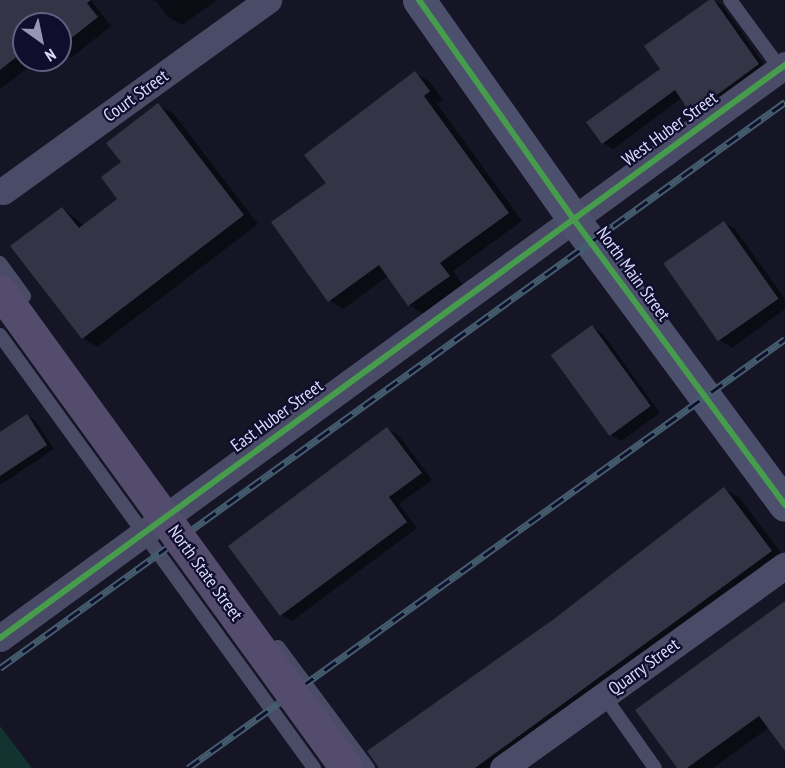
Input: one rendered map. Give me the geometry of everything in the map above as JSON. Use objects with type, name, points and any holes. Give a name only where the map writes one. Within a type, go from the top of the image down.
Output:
[{"type":"main road","name":"North State Street","points":[[0,291],[346,768]]},
{"type":"street","name":"Court Street","points":[[3,192],[268,0]]},
{"type":"street","name":"North Main Street","points":[[419,0],[572,218],[785,505]]},
{"type":"street","name":"West Huber Street","points":[[572,218],[783,66]]},
{"type":"street","name":"East Huber Street","points":[[0,638],[572,218]]},
{"type":"street","name":"Quarry Street","points":[[503,768],[785,565]]},
{"type":"lane","points":[[730,0],[783,66]]},
{"type":"lane","points":[[0,263],[30,305]]},
{"type":"lane","points":[[0,335],[314,768]]},
{"type":"lane","points":[[78,373],[175,509],[368,768]]},
{"type":"lane","points":[[604,696],[655,768]]},
{"type":"green space","points":[[0,726],[32,768],[0,768]]},
{"type":"building","points":[[0,0],[91,0],[87,3],[98,17],[72,38],[72,12],[12,12],[12,60],[0,70]]},
{"type":"building","points":[[709,0],[714,0],[759,64],[691,114],[675,90],[602,144],[586,122],[660,69],[644,46]]},
{"type":"building","points":[[415,71],[430,91],[424,96],[509,213],[440,263],[450,276],[408,306],[379,265],[328,302],[271,222],[326,183],[304,155]]},
{"type":"building","points":[[158,103],[244,215],[82,339],[10,246],[62,207],[79,228],[117,199],[101,177],[121,162],[106,143]]},
{"type":"building","points":[[724,221],[778,299],[718,341],[663,263]]},
{"type":"building","points":[[592,325],[651,406],[610,436],[551,355]]},
{"type":"building","points":[[27,414],[47,445],[0,476],[0,432]]},
{"type":"building","points":[[387,427],[422,473],[389,497],[407,522],[280,616],[228,546]]},
{"type":"building","points":[[724,487],[772,551],[475,768],[379,768],[367,751],[554,619]]},
{"type":"building","points":[[785,601],[785,751],[759,716],[687,768],[677,768],[635,710]]},
{"type":"railway","points":[[0,668],[785,102]]},
{"type":"railway","points":[[188,768],[785,339]]},
{"type":"cycle path","points":[[419,0],[572,217],[785,505]]},
{"type":"cycle path","points":[[0,638],[785,65]]}]
